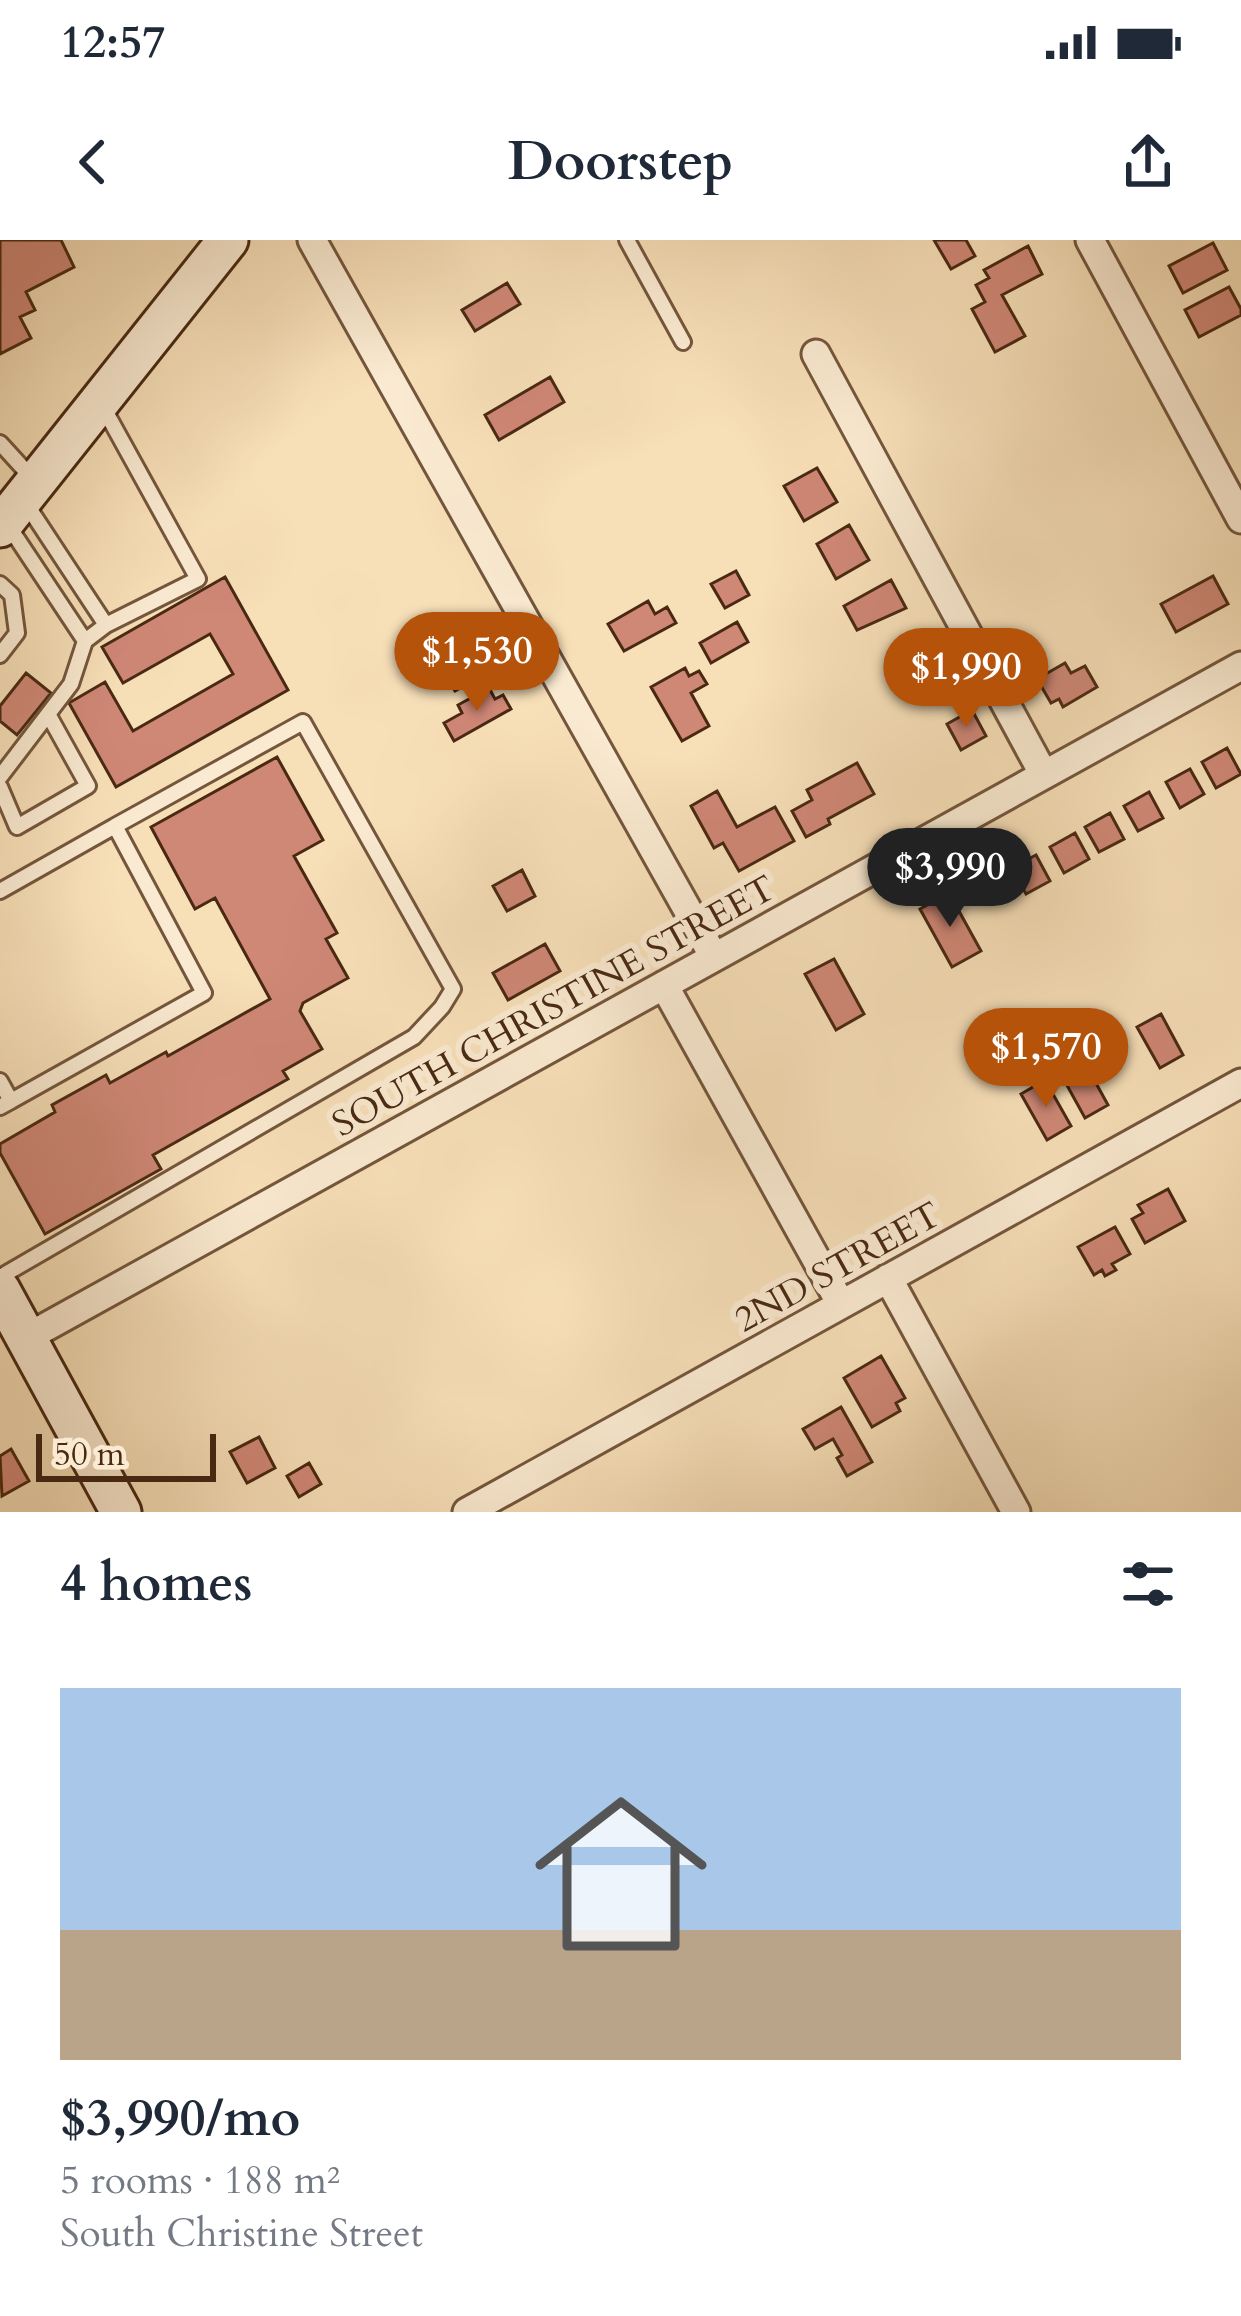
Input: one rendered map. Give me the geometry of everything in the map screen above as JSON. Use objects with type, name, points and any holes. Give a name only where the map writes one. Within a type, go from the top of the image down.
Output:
[{"type":"main road","points":[[16,507],[228,240]]},
{"type":"main road","points":[[0,1290],[121,1512]]},
{"type":"street","points":[[312,240],[715,957]]},
{"type":"street","points":[[1090,240],[1231,476],[1241,519]]},
{"type":"street","points":[[816,354],[1044,775]]},
{"type":"street","name":"SOUTH CHRISTINE STREET","points":[[26,1338],[1241,666]]},
{"type":"street","points":[[664,985],[841,1304]]},
{"type":"street","name":"2ND STREET","points":[[467,1512],[1241,1083]]},
{"type":"street","points":[[888,1278],[1016,1512]]},
{"type":"lane","points":[[627,240],[683,342]]},
{"type":"lane","points":[[0,777],[70,685],[85,641],[106,625],[199,579],[99,401]]},
{"type":"lane","points":[[0,443],[16,507],[85,641]]},
{"type":"lane","points":[[16,507],[106,625]]},
{"type":"lane","points":[[0,584],[11,595],[17,633],[0,655]]},
{"type":"lane","points":[[0,787],[17,826],[88,785],[48,714]]},
{"type":"lane","points":[[0,891],[303,722],[453,989],[414,1037],[0,1277]]},
{"type":"lane","points":[[0,1081],[5,1104],[204,993],[115,826]]},
{"type":"building","points":[[0,240],[61,240],[74,267],[26,292],[35,310],[20,317],[31,338],[0,354]]},
{"type":"building","points":[[934,240],[966,240],[975,256],[951,269]]},
{"type":"building","points":[[1213,243],[1227,270],[1183,293],[1169,266]]},
{"type":"building","points":[[1028,246],[1042,274],[1002,295],[1025,336],[995,352],[972,309],[985,302],[976,285],[989,278],[984,270]]},
{"type":"building","points":[[507,283],[520,304],[475,331],[462,310]]},
{"type":"building","points":[[1229,287],[1241,315],[1199,337],[1185,310]]},
{"type":"building","points":[[550,377],[564,402],[499,440],[485,415]]},
{"type":"building","points":[[817,468],[837,502],[804,521],[784,486]]},
{"type":"building","points":[[849,525],[869,560],[836,579],[817,544]]},
{"type":"building","points":[[736,571],[749,595],[725,608],[711,584]]},
{"type":"building","points":[[1213,576],[1228,604],[1176,632],[1161,604]]},
{"type":"building","points":[[225,577],[288,690],[116,787],[69,703],[105,682],[133,731],[233,674],[210,634],[123,683],[102,647]]},
{"type":"building","points":[[891,580],[906,608],[857,630],[844,606]]},
{"type":"building","points":[[648,601],[655,614],[667,607],[676,623],[624,651],[608,624]]},
{"type":"building","points":[[737,622],[748,642],[711,663],[700,643]]},
{"type":"building","points":[[464,644],[482,676],[455,691],[437,659]]},
{"type":"building","points":[[1065,663],[1071,673],[1085,666],[1097,687],[1063,707],[1059,699],[1051,703],[1037,679]]},
{"type":"building","points":[[685,668],[689,676],[699,671],[707,684],[691,693],[709,726],[682,741],[651,687]]},
{"type":"building","points":[[26,673],[51,693],[17,735],[0,721],[0,706]]},
{"type":"building","points":[[489,688],[495,699],[503,695],[511,709],[454,741],[444,723],[462,713],[458,705]]},
{"type":"building","points":[[972,710],[986,736],[961,750],[947,724]]},
{"type":"building","points":[[1227,748],[1241,774],[1216,788],[1202,762]]},
{"type":"building","points":[[277,757],[323,840],[294,856],[337,933],[326,939],[348,978],[303,1003],[300,1011],[322,1049],[283,1071],[288,1079],[153,1155],[161,1169],[45,1234],[0,1153],[0,1144],[55,1112],[52,1105],[106,1075],[110,1083],[270,999],[215,898],[195,909],[151,827]]},
{"type":"building","points":[[857,763],[874,794],[806,837],[792,811],[812,800],[807,790]]},
{"type":"building","points":[[1190,769],[1204,794],[1180,808],[1166,782]]},
{"type":"building","points":[[717,791],[737,827],[775,807],[794,841],[739,871],[723,843],[714,848],[691,806]]},
{"type":"building","points":[[1149,792],[1163,818],[1138,831],[1124,806]]},
{"type":"building","points":[[1110,813],[1124,839],[1099,852],[1085,827]]},
{"type":"building","points":[[1075,833],[1089,859],[1064,873],[1050,847]]},
{"type":"building","points":[[1036,855],[1050,881],[1026,894],[1012,868]]},
{"type":"building","points":[[522,870],[535,896],[507,911],[493,886]]},
{"type":"building","points":[[949,893],[981,951],[952,967],[920,909]]},
{"type":"building","points":[[545,944],[560,971],[508,1000],[493,973]]},
{"type":"building","points":[[834,959],[864,1014],[836,1030],[805,974]]},
{"type":"building","points":[[1161,1014],[1183,1055],[1160,1068],[1137,1027]]},
{"type":"building","points":[[1081,1056],[1108,1105],[1085,1118],[1058,1069]]},
{"type":"building","points":[[1045,1080],[1071,1126],[1047,1140],[1021,1094]]},
{"type":"building","points":[[1168,1189],[1185,1221],[1145,1243],[1132,1219],[1143,1213],[1138,1205]]},
{"type":"building","points":[[1115,1227],[1130,1254],[1112,1264],[1116,1270],[1094,1275],[1078,1247]]},
{"type":"building","points":[[881,1356],[905,1398],[896,1403],[900,1411],[872,1427],[844,1378]]},
{"type":"building","points":[[841,1407],[872,1462],[847,1476],[833,1439],[815,1449],[803,1429]]},
{"type":"building","points":[[259,1437],[275,1468],[247,1483],[230,1452]]},
{"type":"building","points":[[11,1449],[29,1481],[2,1496],[0,1456]]},
{"type":"building","points":[[309,1463],[321,1484],[299,1497],[287,1476]]}]
